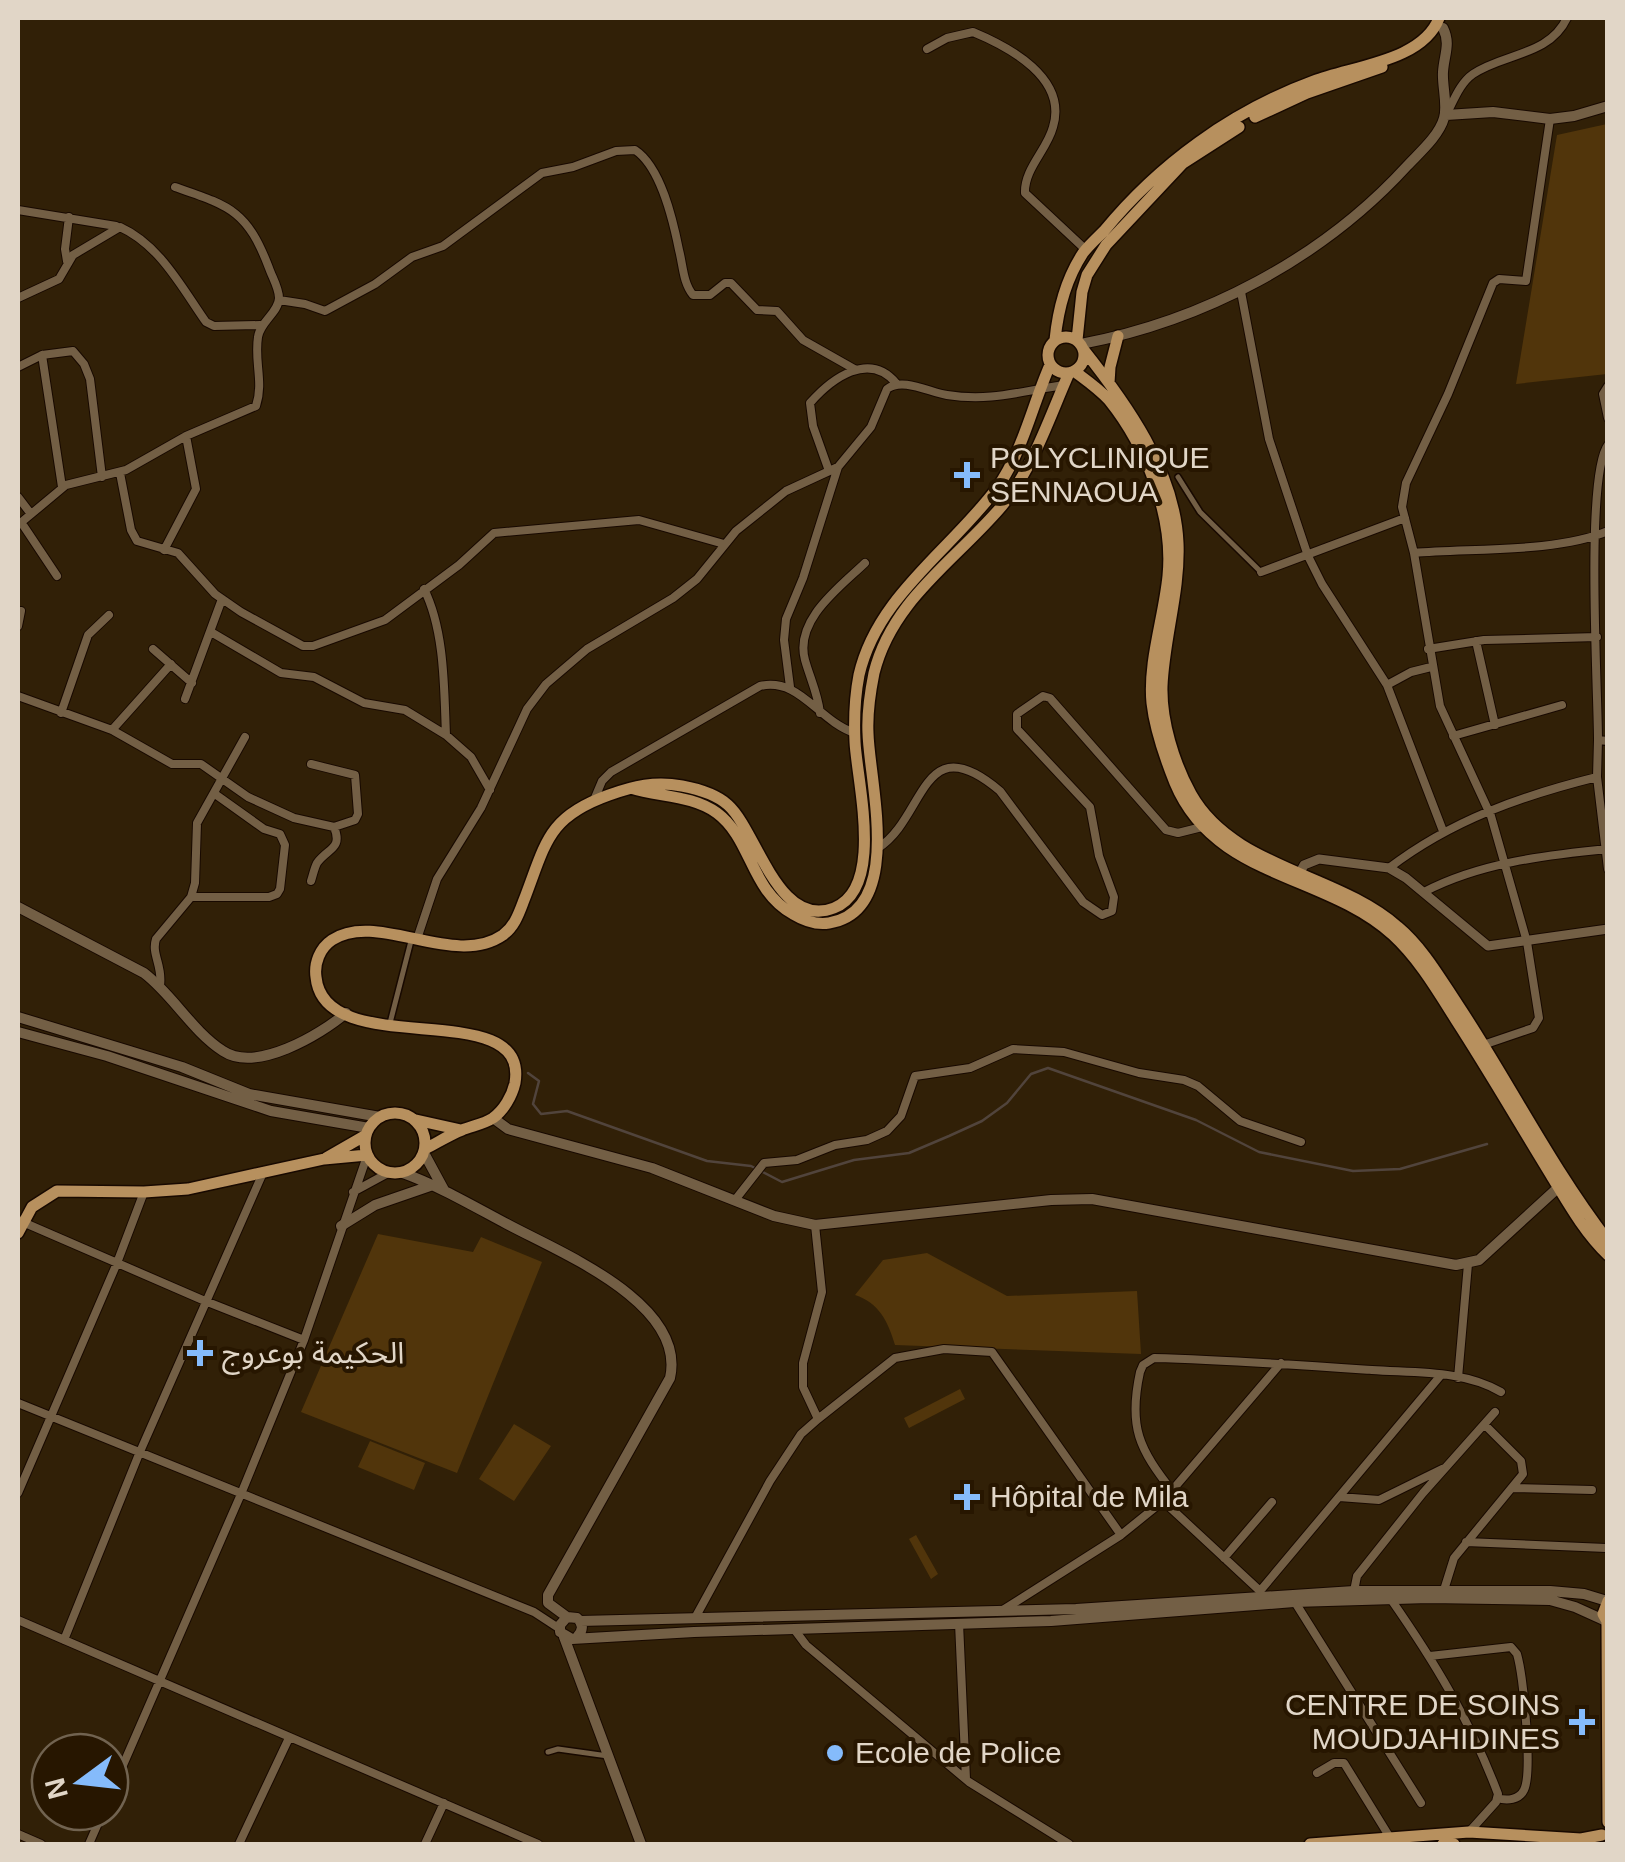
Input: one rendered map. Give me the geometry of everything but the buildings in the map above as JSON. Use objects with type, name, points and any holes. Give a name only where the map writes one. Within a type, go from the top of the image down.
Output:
[{"type":"main road","points":[[1080,344],[1118,336],[1241,292],[1320,240],[1388,187],[1446,116],[1443,69],[1449,44],[1443,21]]},
{"type":"main road","points":[[367,1131],[367,1156],[376,1167],[388,1173],[403,1172],[416,1165],[424,1151],[493,1118],[508,1102],[516,1074],[503,1046],[479,1035],[389,1026],[346,1013],[323,998],[316,980],[320,952],[329,942],[356,932],[468,947],[500,938],[512,928],[519,914],[552,832],[566,815],[594,800],[647,782],[717,796],[737,816],[767,871],[784,892],[806,907],[820,910],[835,908],[847,899],[856,886],[865,842],[855,733],[859,677],[867,650],[879,626],[917,575],[999,484],[1014,461],[1050,365],[1048,349],[1055,340],[1068,282],[1086,249],[1147,182],[1176,158],[1286,93],[1418,44],[1443,21]]},
{"type":"main road","points":[[631,788],[676,797],[716,812],[734,833],[770,897],[797,917],[816,923],[842,919],[855,910],[864,898],[878,848],[868,733],[874,672],[884,643],[920,588],[1001,507],[1023,475],[1069,376],[1082,364],[1082,292],[1087,274],[1134,212],[1183,163],[1254,118],[1307,93],[1419,51],[1432,42],[1443,21]]},
{"type":"main road","points":[[1446,116],[1493,112],[1550,118],[1608,106]]},
{"type":"main road","points":[[1055,340],[1066,336],[1080,344],[1110,383],[1162,473],[1172,504],[1179,569],[1162,704],[1181,771],[1203,813],[1220,829],[1368,918],[1409,951],[1550,1164]]},
{"type":"main road","points":[[1110,383],[1118,336]]},
{"type":"main road","points":[[1050,365],[1103,394],[1150,472],[1162,509],[1169,544],[1168,574],[1152,700],[1158,734],[1185,804],[1218,841],[1256,864],[1370,906],[1399,927],[1422,952],[1483,1044],[1581,1223],[1608,1255]]},
{"type":"main road","points":[[18,907],[112,955],[160,986],[213,1043],[236,1057],[266,1056],[293,1046],[346,1013]]},
{"type":"main road","points":[[18,1017],[74,1032],[110,1050],[271,1111],[367,1131]]},
{"type":"main road","points":[[18,1032],[182,1067],[248,1094],[380,1117],[398,1113],[461,1130]]},
{"type":"main road","points":[[70,1045],[74,1032]]},
{"type":"main road","points":[[324,1160],[367,1131],[380,1117]]},
{"type":"main road","points":[[493,1118],[508,1128],[652,1168],[774,1216],[816,1225],[1092,1199],[1438,1263],[1468,1264],[1479,1260],[1562,1184]]},
{"type":"main road","points":[[414,1120],[421,1128],[424,1151],[444,1191]]},
{"type":"main road","points":[[19,1225],[32,1207],[57,1191],[188,1189],[324,1160],[367,1156]]},
{"type":"main road","points":[[403,1172],[610,1280],[649,1314],[671,1347],[670,1378],[548,1595],[548,1603],[566,1617],[580,1621],[1000,1612],[1261,1593],[1293,1597],[1550,1600],[1607,1622]]},
{"type":"main road","points":[[1562,1184],[1608,1241]]},
{"type":"main road","points":[[342,1226],[375,1205],[431,1186]]},
{"type":"main road","points":[[569,1635],[1051,1621],[1354,1590],[1573,1593],[1607,1601],[1604,1607],[1608,1822]]},
{"type":"main road","points":[[566,1617],[581,1684],[641,1844]]},
{"type":"main road","points":[[569,1635],[582,1628],[580,1621]]},
{"type":"main road","points":[[1310,1844],[1469,1832],[1603,1837]]},
{"type":"main road","points":[[1443,1844],[1454,1844]]},
{"type":"street","points":[[1446,116],[1458,91],[1473,74],[1534,50],[1562,27],[1566,18]]},
{"type":"street","points":[[927,49],[947,38],[973,32],[1028,63],[1046,80],[1053,98],[1053,128],[1026,181],[1025,193],[1086,249],[1100,256]]},
{"type":"street","points":[[1483,1044],[1537,1025],[1540,1018],[1506,864],[1488,810],[1440,706],[1414,552],[1402,506],[1406,483],[1448,394],[1493,283],[1499,279],[1526,281],[1550,118]]},
{"type":"street","points":[[279,300],[325,312],[375,284],[412,257],[442,246],[542,173],[574,167],[616,151],[635,150],[643,156],[665,196],[688,291],[710,296],[725,283],[732,283],[757,310],[778,311],[804,340],[856,370]]},
{"type":"street","points":[[175,187],[212,199],[239,214],[261,248],[279,300]]},
{"type":"street","points":[[18,210],[120,227],[169,268],[206,322],[214,326],[260,325]]},
{"type":"street","points":[[68,261],[65,249],[69,217]]},
{"type":"street","points":[[18,298],[59,279],[68,261],[120,227]]},
{"type":"street","points":[[1241,292],[1269,439],[1308,556],[1388,684],[1443,830]]},
{"type":"street","points":[[56,576],[20,524],[62,487],[120,472],[186,436],[256,406],[261,384],[256,353],[260,325],[279,300]]},
{"type":"street","points":[[18,366],[42,356],[72,351],[84,364],[90,379],[102,477]]},
{"type":"street","points":[[42,356],[62,487]]},
{"type":"street","points":[[834,469],[812,426],[810,403],[856,370],[874,366],[896,383],[976,400],[1040,388],[1069,376]]},
{"type":"street","points":[[790,687],[784,640],[786,619],[803,578],[834,469],[870,427],[887,389],[896,383]]},
{"type":"street","points":[[1608,386],[1603,394],[1608,418]]},
{"type":"street","points":[[164,550],[196,489],[186,436]]},
{"type":"street","points":[[1606,449],[1596,482],[1603,741],[1597,777],[1608,869]]},
{"type":"street","points":[[389,1026],[436,879],[490,790],[526,708],[564,665],[697,579],[751,517],[786,491],[834,469]]},
{"type":"street","points":[[120,472],[133,535],[140,544],[178,553],[222,599],[297,644],[313,646],[385,620],[458,565],[485,539],[500,532],[639,520],[724,544]]},
{"type":"street","points":[[1178,477],[1200,512],[1261,572],[1405,518]]},
{"type":"street","points":[[18,496],[31,514]]},
{"type":"street","points":[[1414,552],[1553,544],[1608,531]]},
{"type":"street","points":[[820,713],[804,657],[805,634],[827,600],[865,563]]},
{"type":"street","points":[[424,589],[435,621],[446,734]]},
{"type":"street","points":[[185,698],[222,599]]},
{"type":"street","points":[[18,626],[21,611]]},
{"type":"street","points":[[61,713],[88,635],[108,614]]},
{"type":"street","points":[[211,632],[280,673],[314,677],[364,703],[405,710],[446,734],[471,757],[490,790]]},
{"type":"street","points":[[1428,650],[1476,641],[1598,637]]},
{"type":"street","points":[[1476,641],[1496,725]]},
{"type":"street","points":[[154,649],[192,683]]},
{"type":"street","points":[[112,730],[170,664]]},
{"type":"street","points":[[1388,684],[1431,666]]},
{"type":"street","points":[[594,800],[602,781],[612,772],[744,693],[770,684],[790,687],[836,726],[855,733]]},
{"type":"street","points":[[18,696],[112,730],[172,764],[201,764],[274,811],[334,827],[355,820],[357,781],[351,773],[311,764]]},
{"type":"street","points":[[878,848],[894,837],[921,787],[932,776],[944,769],[959,768],[984,778],[1000,791],[1083,902],[1102,915],[1112,912],[1114,897],[1099,856],[1090,807],[1017,728],[1017,714],[1044,696],[1050,698],[1166,830],[1178,833],[1202,827]]},
{"type":"street","points":[[1453,736],[1562,705]]},
{"type":"street","points":[[160,986],[162,971],[153,946],[192,897],[197,823],[245,737]]},
{"type":"street","points":[[1389,868],[1443,830],[1488,810],[1597,777]]},
{"type":"street","points":[[192,897],[268,897],[280,889],[285,845],[280,834],[264,829],[215,794]]},
{"type":"street","points":[[311,881],[317,863],[336,846],[334,827]]},
{"type":"street","points":[[1424,892],[1454,878],[1506,864],[1606,848]]},
{"type":"street","points":[[1298,877],[1310,860],[1319,859],[1389,868],[1424,892],[1482,943],[1498,947],[1608,930]]},
{"type":"street","points":[[734,1200],[764,1163],[797,1160],[835,1145],[867,1140],[887,1130],[901,1116],[915,1076],[970,1068],[1002,1052],[1024,1047],[1064,1052],[1139,1074],[1184,1080],[1198,1086],[1240,1121],[1301,1142]]},
{"type":"street","points":[[130,1748],[304,1340],[367,1156]]},
{"type":"street","points":[[353,1192],[388,1173]]},
{"type":"street","points":[[64,1640],[139,1454],[262,1175]]},
{"type":"street","points":[[18,1493],[144,1192]]},
{"type":"street","points":[[19,1225],[304,1340]]},
{"type":"street","points":[[816,1225],[822,1292],[809,1333],[803,1375],[809,1404],[818,1419]]},
{"type":"street","points":[[1458,1378],[1468,1264]]},
{"type":"street","points":[[695,1618],[770,1481],[801,1434],[895,1358],[911,1352],[992,1352],[1121,1535]]},
{"type":"street","points":[[1172,1492],[1138,1440],[1134,1410],[1143,1365],[1154,1358],[1442,1375],[1485,1382],[1502,1392]]},
{"type":"street","points":[[1000,1612],[1121,1535],[1163,1501],[1282,1363]]},
{"type":"street","points":[[1163,1501],[1261,1593],[1442,1375]]},
{"type":"street","points":[[18,1403],[534,1612],[569,1635]]},
{"type":"street","points":[[1354,1590],[1357,1576],[1494,1412]]},
{"type":"street","points":[[1444,1590],[1454,1558],[1513,1488],[1524,1467],[1485,1425]]},
{"type":"street","points":[[1340,1497],[1379,1500],[1449,1466]]},
{"type":"street","points":[[1513,1488],[1592,1490]]},
{"type":"street","points":[[1224,1558],[1272,1502]]},
{"type":"street","points":[[1466,1542],[1606,1548]]},
{"type":"street","points":[[1293,1597],[1421,1802]]},
{"type":"street","points":[[1390,1598],[1465,1714],[1485,1758],[1497,1798]]},
{"type":"street","points":[[534,1612],[548,1603]]},
{"type":"street","points":[[18,1620],[538,1844]]},
{"type":"street","points":[[959,1623],[966,1780]]},
{"type":"street","points":[[794,1629],[806,1645],[966,1780],[1066,1844]]},
{"type":"street","points":[[1430,1656],[1492,1646],[1511,1647],[1516,1654],[1527,1756],[1526,1786],[1514,1799],[1497,1798]]},
{"type":"street","points":[[238,1844],[290,1738]]},
{"type":"street","points":[[548,1752],[558,1749],[608,1756]]},
{"type":"street","points":[[1318,1773],[1334,1763],[1344,1763],[1389,1836]]},
{"type":"street","points":[[1469,1832],[1497,1798]]},
{"type":"street","points":[[425,1844],[444,1802]]},
{"type":"street","points":[[18,1834],[41,1844]]},
{"type":"shaded area","points":[[1607,124],[1607,374],[1516,384],[1557,135]]},
{"type":"shaded area","points":[[378,1234],[473,1252],[481,1237],[542,1262],[457,1473],[301,1412]]},
{"type":"shaded area","points":[[927,1253],[1007,1296],[1137,1291],[1141,1354],[895,1345],[881,1314],[855,1295],[883,1260]]},
{"type":"shaded area","points":[[960,1389],[965,1399],[909,1428],[904,1418]]},
{"type":"shaded area","points":[[514,1424],[551,1446],[514,1501],[479,1479]]},
{"type":"shaded area","points":[[370,1441],[425,1463],[414,1490],[358,1467]]},
{"type":"shaded area","points":[[916,1535],[938,1574],[931,1579],[909,1539]]},
{"type":"waterway","points":[[528,1073],[539,1081],[533,1104],[541,1114],[567,1111],[707,1161],[751,1166],[782,1182],[854,1160],[909,1153],[949,1136],[982,1121],[1007,1103],[1031,1074],[1048,1068],[1196,1120],[1259,1152],[1353,1171],[1400,1169],[1487,1144]]},
{"type":"place","name":"POLYCLINIQUE SENNAOUA","points":[[967,475]]},
{"type":"place","name":"الحكيمة بوعروج","points":[[200,1353]]},
{"type":"place","name":"Hôpital de Mila","points":[[967,1497]]},
{"type":"place","name":"CENTRE DE SOINS MOUDJAHIDINES","points":[[1582,1722]]},
{"type":"place","name":"Ecole de Police","points":[[835,1753]]}]
